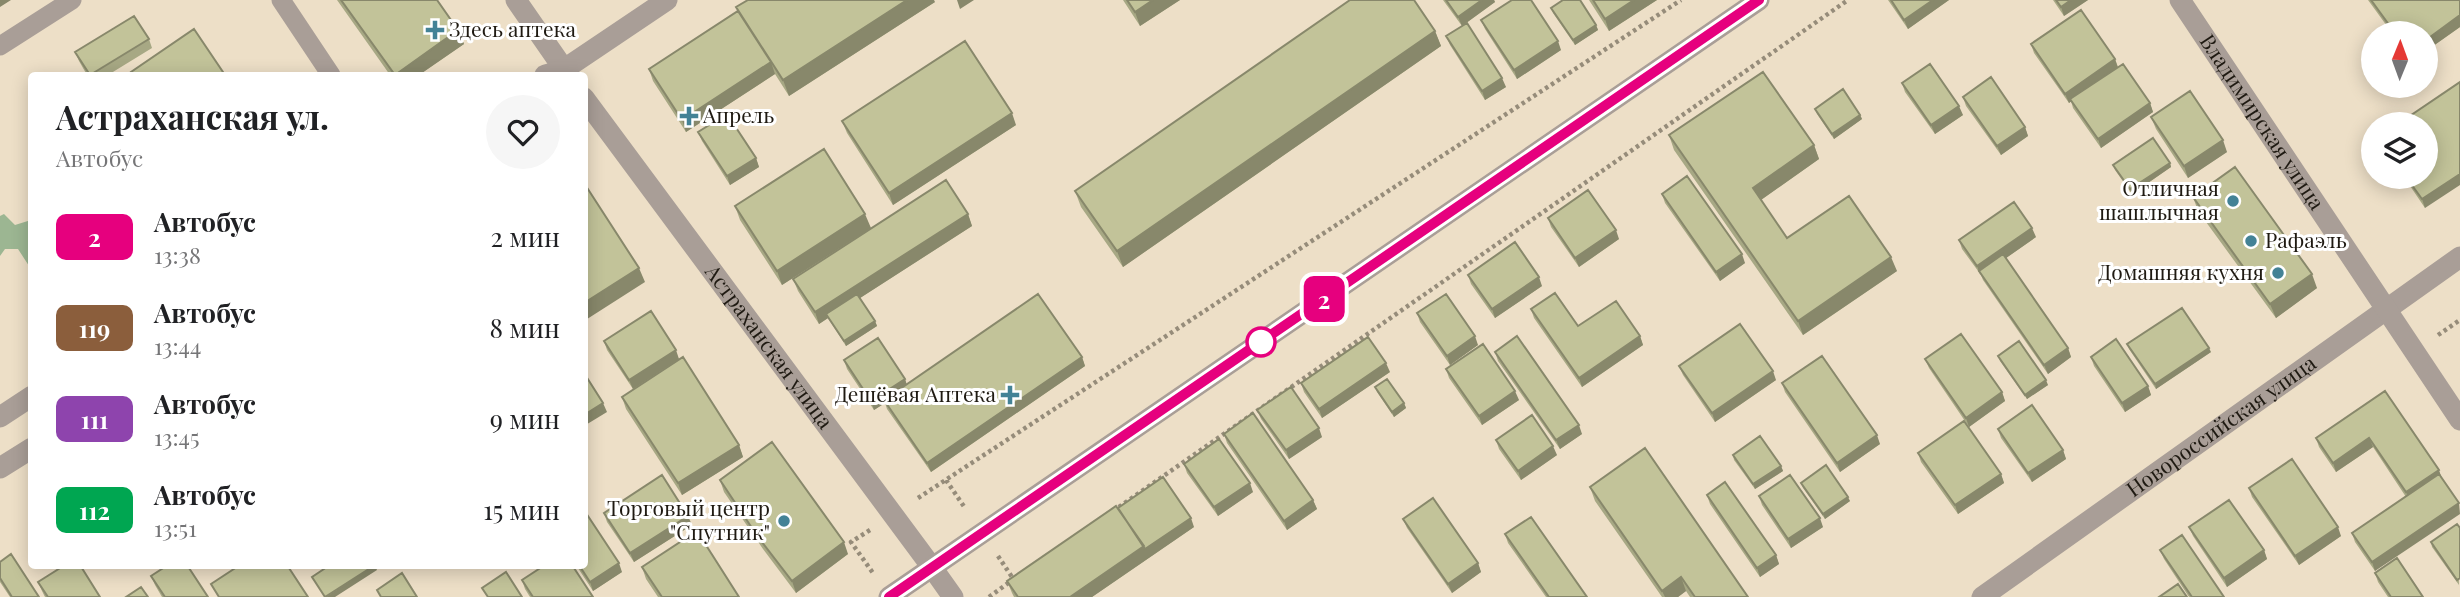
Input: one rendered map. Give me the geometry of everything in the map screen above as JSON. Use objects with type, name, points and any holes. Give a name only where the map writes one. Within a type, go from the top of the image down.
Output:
[{"type":"street","points":[[516,0],[558,72]]},
{"type":"street","points":[[562,72],[667,0]]},
{"type":"street","points":[[889,597],[1759,0]]},
{"type":"street","name":"Владимирская улица","points":[[2180,0],[2460,420]]},
{"type":"street","name":"Астраханская улица","points":[[588,103],[953,597]]},
{"type":"street","name":"Новороссийская улица","points":[[1982,597],[2460,257]]},
{"type":"street","points":[[0,417],[28,399]]},
{"type":"street","points":[[0,468],[28,450]]},
{"type":"lane","points":[[0,46],[72,0]]},
{"type":"lane","points":[[281,0],[329,72]]},
{"type":"path","points":[[889,597],[851,542],[1681,0]]},
{"type":"path","points":[[1105,516],[1848,0]]},
{"type":"path","points":[[989,597],[1025,572]]},
{"type":"shaded area","points":[[4,214],[15,225],[28,221],[28,264],[18,249],[5,249],[0,256],[0,216]]},
{"type":"building","points":[[341,0],[437,0],[458,30],[399,72],[393,72]]},
{"type":"building","points":[[748,0],[907,0],[783,80],[736,7]]},
{"type":"building","points":[[1127,0],[1153,0],[1135,12]]},
{"type":"building","points":[[1350,0],[1414,0],[1435,31],[1117,251],[1075,191]]},
{"type":"building","points":[[1446,0],[1482,0],[1458,17]]},
{"type":"building","points":[[1512,0],[1531,0],[1558,41],[1514,70],[1481,20]]},
{"type":"building","points":[[1563,0],[1580,0],[1596,25],[1573,40],[1551,8]]},
{"type":"building","points":[[1593,0],[1634,0],[1605,19]]},
{"type":"building","points":[[1891,0],[1933,0],[1904,20]]},
{"type":"building","points":[[2056,0],[2071,0],[2061,7]]},
{"type":"building","points":[[2371,0],[2460,0],[2460,15],[2438,31],[2438,21],[2386,21]]},
{"type":"building","points":[[2081,10],[2115,59],[2065,94],[2031,44]]},
{"type":"building","points":[[738,11],[771,62],[682,120],[649,69]]},
{"type":"building","points":[[134,16],[149,39],[95,72],[88,72],[75,52]]},
{"type":"building","points":[[1467,23],[1502,78],[1482,91],[1446,36]]},
{"type":"building","points":[[194,29],[223,72],[131,72]]},
{"type":"building","points":[[965,41],[1012,113],[889,193],[842,121]]},
{"type":"building","points":[[1930,64],[1959,106],[1931,125],[1902,83]]},
{"type":"building","points":[[2123,64],[2150,103],[2098,139],[2070,99]]},
{"type":"building","points":[[1763,72],[1814,145],[1753,188],[1787,238],[1849,196],[1891,257],[1798,321],[1669,135]]},
{"type":"building","points":[[1991,77],[2025,127],[1997,146],[1963,97]]},
{"type":"building","points":[[2460,82],[2460,174],[2438,188],[2438,112],[2416,112]]},
{"type":"building","points":[[1843,89],[1860,115],[1832,134],[1815,109]]},
{"type":"building","points":[[2190,91],[2223,140],[2184,166],[2151,117]]},
{"type":"building","points":[[727,114],[756,158],[727,176],[698,132]]},
{"type":"building","points":[[2153,138],[2170,163],[2130,189],[2113,165]]},
{"type":"building","points":[[824,149],[865,214],[777,271],[735,206]]},
{"type":"building","points":[[2235,167],[2312,274],[2270,304],[2193,197]]},
{"type":"building","points":[[1687,176],[1742,254],[1716,272],[1662,194]]},
{"type":"building","points":[[946,180],[968,214],[815,312],[793,279]]},
{"type":"building","points":[[588,189],[639,268],[588,300]]},
{"type":"building","points":[[2415,189],[2437,189],[2422,199]]},
{"type":"building","points":[[1588,190],[1616,230],[1575,258],[1548,218]]},
{"type":"building","points":[[2014,202],[2032,228],[1977,266],[1959,240]]},
{"type":"building","points":[[1515,242],[1539,277],[1492,309],[1468,275]]},
{"type":"building","points":[[2003,254],[2068,348],[2044,365],[1979,271]]},
{"type":"building","points":[[1555,293],[1578,326],[1616,301],[1640,336],[1579,378],[1531,309]]},
{"type":"building","points":[[857,294],[875,321],[844,341],[826,314]]},
{"type":"building","points":[[1038,294],[1082,357],[927,463],[884,400]]},
{"type":"building","points":[[1446,294],[1475,336],[1447,356],[1417,313]]},
{"type":"building","points":[[2182,308],[2209,348],[2155,384],[2127,344]]},
{"type":"building","points":[[651,311],[676,350],[629,380],[604,341]]},
{"type":"building","points":[[1740,324],[1773,371],[1712,413],[1679,366]]},
{"type":"building","points":[[1961,334],[2002,392],[1966,418],[1925,359]]},
{"type":"building","points":[[1517,336],[1579,425],[1556,440],[1495,352]]},
{"type":"building","points":[[1368,337],[1386,363],[1319,409],[1301,383]]},
{"type":"building","points":[[878,338],[905,379],[871,401],[844,360]]},
{"type":"building","points":[[2116,339],[2148,386],[2122,403],[2091,357]]},
{"type":"building","points":[[2019,341],[2046,380],[2025,395],[1998,356]]},
{"type":"building","points":[[1483,344],[1515,391],[1479,416],[1446,369]]},
{"type":"building","points":[[1822,356],[1877,435],[1837,463],[1782,383]]},
{"type":"building","points":[[683,357],[739,445],[678,483],[622,397]]},
{"type":"building","points":[[588,379],[603,403],[588,412]]},
{"type":"building","points":[[1387,379],[1404,403],[1392,412],[1375,387]]},
{"type":"building","points":[[1291,387],[1319,428],[1286,450],[1257,410]]},
{"type":"building","points":[[2385,391],[2439,470],[2406,492],[2369,438],[2333,463],[2316,438]]},
{"type":"building","points":[[2032,405],[2063,450],[2028,473],[1998,429]]},
{"type":"building","points":[[1253,413],[1313,500],[1284,521],[1224,434]]},
{"type":"building","points":[[1532,415],[1553,446],[1518,471],[1496,440]]},
{"type":"building","points":[[1964,421],[2001,474],[1955,505],[1918,453]]},
{"type":"building","points":[[1760,436],[1781,466],[1753,484],[1733,455]]},
{"type":"building","points":[[1219,439],[1250,483],[1214,507],[1184,464]]},
{"type":"building","name":"Торговый центр \"Спутник\"","points":[[772,442],[844,542],[792,581],[758,537],[720,480]]},
{"type":"building","points":[[1645,448],[1748,597],[1695,597],[1681,577],[1662,591],[1590,487]]},
{"type":"building","points":[[2292,459],[2338,527],[2295,556],[2249,488]]},
{"type":"building","points":[[1826,465],[1848,497],[1823,514],[1801,483]]},
{"type":"building","points":[[2439,474],[2459,503],[2372,562],[2352,533]]},
{"type":"building","points":[[662,475],[688,516],[630,553],[604,513]]},
{"type":"building","points":[[1790,475],[1820,518],[1788,539],[1759,496]]},
{"type":"building","points":[[1163,477],[1191,518],[1145,549],[1118,508]]},
{"type":"building","points":[[1725,482],[1776,555],[1757,568],[1707,495]]},
{"type":"building","points":[[1433,498],[1478,563],[1448,584],[1403,519]]},
{"type":"building","points":[[2229,500],[2264,550],[2224,578],[2189,527]]},
{"type":"building","points":[[1116,506],[1144,546],[1070,597],[1018,597],[1007,581]]},
{"type":"building","points":[[588,516],[619,563],[590,582],[582,569],[588,569]]},
{"type":"building","points":[[1531,517],[1587,597],[1549,597],[1505,534]]},
{"type":"building","points":[[2457,524],[2460,528],[2460,578],[2457,580],[2431,542]]},
{"type":"building","points":[[697,531],[739,597],[662,597],[642,567]]},
{"type":"building","points":[[2182,535],[2224,597],[2192,597],[2160,550]]},
{"type":"building","points":[[11,554],[39,597],[12,597],[0,578],[0,562]]},
{"type":"building","points":[[2397,558],[2423,597],[2391,597],[2375,573]]},
{"type":"building","points":[[59,569],[82,569],[100,597],[48,597],[38,582]]},
{"type":"building","points":[[162,569],[190,569],[208,597],[165,597],[151,576]]},
{"type":"building","points":[[234,569],[290,569],[308,597],[219,597],[211,584]]},
{"type":"building","points":[[324,569],[369,569],[325,597],[312,577]]},
{"type":"building","points":[[539,569],[575,569],[593,597],[533,597],[522,580]]},
{"type":"building","points":[[506,572],[522,597],[488,597],[482,588]]},
{"type":"building","points":[[402,573],[417,597],[381,597],[377,590]]},
{"type":"building","points":[[2178,584],[2187,597],[2159,597]]},
{"type":"building","points":[[141,587],[148,597],[126,597]]},
{"type":"bus line","name":"2","points":[[889,597],[1759,0]]},
{"type":"place","name":"Здесь аптека","points":[[435,30]]},
{"type":"place","name":"Апрель","points":[[689,116]]},
{"type":"place","name":"Отличная шашлычная","points":[[2233,201]]},
{"type":"place","name":"Рафаэль","points":[[2251,241]]},
{"type":"place","name":"Домашняя кухня","points":[[2278,273]]},
{"type":"place","name":"Дешёвая Аптека","points":[[1010,395]]},
{"type":"place","name":"Торговый центр \"Спутник\"","points":[[784,521]]}]
